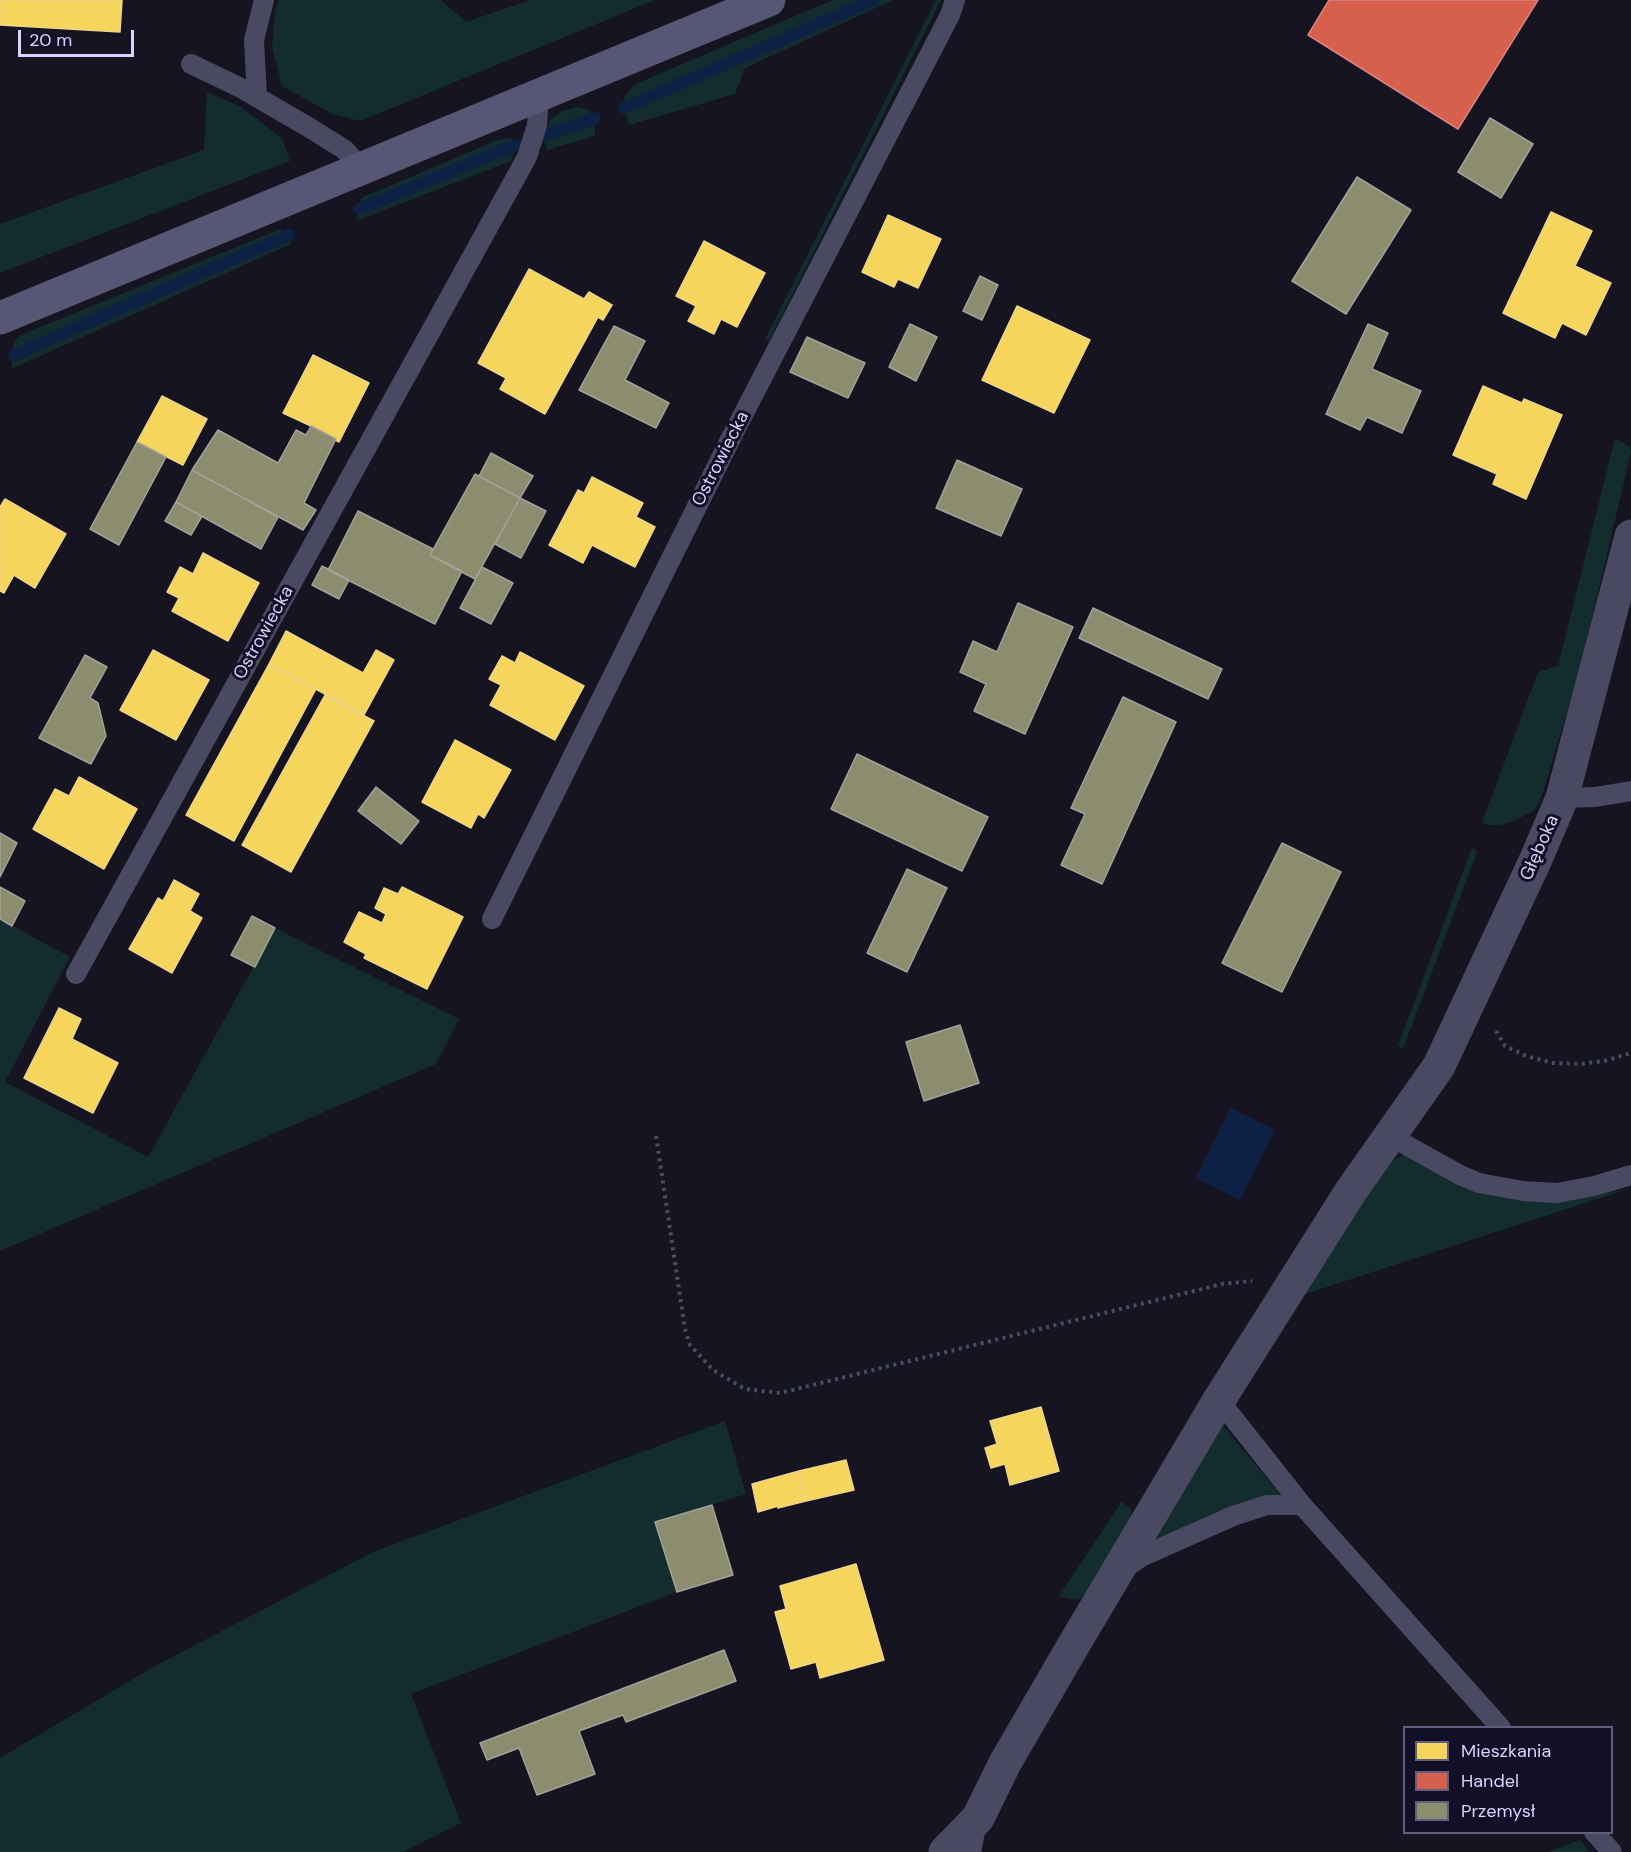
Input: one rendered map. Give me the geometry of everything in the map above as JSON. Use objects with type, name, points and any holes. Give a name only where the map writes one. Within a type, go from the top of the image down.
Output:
[{"type":"street","points":[[0,318],[769,0]]},
{"type":"street","name":"Głęboka","points":[[978,1818],[1005,1763],[1219,1400],[1351,1191],[1439,1066],[1536,859],[1562,798],[1631,537]]},
{"type":"street","points":[[945,1852],[978,1818]]},
{"type":"lane","points":[[257,97],[254,39],[264,0]]},
{"type":"lane","name":"Ostrowiecka","points":[[492,919],[731,438],[950,15],[955,0]]},
{"type":"lane","points":[[191,64],[257,97],[345,150],[362,169]]},
{"type":"lane","name":"Ostrowiecka","points":[[76,974],[527,157],[537,125],[539,96]]},
{"type":"lane","points":[[1562,798],[1595,797],[1631,792]]},
{"type":"lane","points":[[1390,1136],[1479,1183],[1523,1191],[1557,1193],[1594,1186],[1631,1175]]},
{"type":"lane","points":[[1219,1400],[1302,1505],[1498,1726]]},
{"type":"lane","points":[[1115,1574],[1143,1556],[1233,1516],[1267,1505],[1302,1505]]},
{"type":"lane","points":[[972,1852],[978,1818]]},
{"type":"lane","points":[[1595,1834],[1612,1852]]},
{"type":"path","points":[[1473,995],[1505,1046],[1526,1056],[1553,1064],[1580,1064],[1604,1061],[1631,1053]]},
{"type":"path","points":[[656,1136],[685,1329],[690,1345],[713,1370],[745,1389],[780,1393],[1222,1284],[1297,1275]]},
{"type":"green space","points":[[279,0],[441,0],[466,22],[530,0],[655,0],[360,121],[332,114],[282,86],[272,47],[275,10]]},
{"type":"green space","points":[[833,0],[893,0],[745,68],[735,94],[629,125],[624,108],[625,96],[635,84]]},
{"type":"green space","points":[[936,0],[941,0],[769,341],[765,339]]},
{"type":"green space","points":[[207,92],[241,107],[282,138],[290,161],[0,273],[0,224],[204,150]]},
{"type":"green space","points":[[578,107],[589,110],[595,118],[595,136],[547,150],[543,136],[550,120],[562,111]]},
{"type":"green space","points":[[510,138],[516,145],[511,161],[356,221],[361,198],[497,140]]},
{"type":"green space","points":[[280,229],[289,235],[291,244],[11,369],[14,342],[21,335]]},
{"type":"green space","points":[[1615,438],[1630,447],[1631,452],[1579,673],[1540,802],[1533,811],[1514,821],[1500,825],[1482,823],[1538,672],[1558,666]]},
{"type":"green space","points":[[1472,847],[1477,852],[1403,1049],[1398,1046]]},
{"type":"green space","points":[[0,919],[70,957],[5,1082],[148,1157],[275,928],[459,1019],[436,1064],[0,1251]]},
{"type":"green space","points":[[1405,1155],[1454,1183],[1491,1195],[1538,1202],[1567,1201],[1631,1188],[1296,1297],[1390,1161]]},
{"type":"green space","points":[[725,1421],[746,1494],[655,1522],[677,1592],[411,1694],[461,1823],[403,1852],[0,1852],[0,1758],[155,1666],[373,1552]]},
{"type":"green space","points":[[1220,1422],[1280,1494],[1242,1505],[1148,1543]]},
{"type":"green space","points":[[1122,1501],[1131,1509],[1131,1516],[1084,1598],[1074,1600],[1059,1596]]},
{"type":"green space","points":[[1580,1840],[1590,1852],[1548,1852]]},
{"type":"water","points":[[1231,1108],[1275,1130],[1240,1200],[1196,1178]]},
{"type":"building: Mieszkania","points":[[0,0],[122,0],[120,32],[0,25]]},
{"type":"building: Mieszkania","points":[[1551,212],[1592,231],[1575,266],[1611,283],[1586,335],[1562,323],[1555,338],[1503,313]]},
{"type":"building: Mieszkania","points":[[888,215],[941,239],[918,288],[898,279],[894,287],[862,272]]},
{"type":"building: Mieszkania","points":[[704,241],[765,273],[737,327],[721,319],[714,334],[688,321],[696,306],[676,296]]},
{"type":"building: Mieszkania","points":[[529,269],[584,299],[589,292],[612,305],[603,320],[598,317],[545,414],[500,389],[506,378],[478,363]]},
{"type":"building: Mieszkania","points":[[1017,306],[1090,340],[1054,413],[982,380]]},
{"type":"building: Mieszkania","points":[[313,355],[369,383],[339,442],[283,413]]},
{"type":"building: Mieszkania","points":[[1483,386],[1522,403],[1524,399],[1562,415],[1526,499],[1493,484],[1497,474],[1453,455]]},
{"type":"building: Mieszkania","points":[[162,396],[207,419],[183,465],[137,442]]},
{"type":"building: Mieszkania","points":[[592,477],[643,503],[636,517],[655,527],[635,567],[592,545],[583,563],[549,545],[578,490],[584,493]]},
{"type":"building: Mieszkania","points":[[5,499],[66,534],[35,588],[14,575],[4,593],[0,591],[0,507]]},
{"type":"building: Mieszkania","points":[[203,553],[259,583],[228,641],[172,611],[179,598],[167,592],[180,567],[193,574]]},
{"type":"building: Mieszkania","points":[[286,631],[363,673],[376,650],[394,660],[364,715],[269,664]]},
{"type":"building: Mieszkania","points":[[153,650],[209,680],[176,740],[120,710]]},
{"type":"building: Mieszkania","points":[[520,652],[584,686],[555,740],[490,705],[501,685],[489,679],[502,656],[515,663]]},
{"type":"building: Mieszkania","points":[[269,664],[316,689],[234,841],[186,815]]},
{"type":"building: Mieszkania","points":[[325,695],[374,721],[291,872],[242,845]]},
{"type":"building: Mieszkania","points":[[455,740],[511,770],[484,818],[478,814],[471,828],[422,802]]},
{"type":"building: Mieszkania","points":[[79,777],[137,809],[104,869],[33,829],[55,789],[69,796]]},
{"type":"building: Mieszkania","points":[[174,880],[199,894],[190,911],[202,918],[172,973],[129,949],[158,898],[163,901]]},
{"type":"building: Mieszkania","points":[[402,887],[463,917],[427,989],[364,958],[366,954],[344,942],[359,912],[382,923],[386,914],[375,908],[384,888],[398,894]]},
{"type":"building: Mieszkania","points":[[59,1008],[81,1019],[72,1039],[118,1063],[93,1113],[24,1078]]},
{"type":"building: Mieszkania","points":[[1041,1407],[1059,1471],[1010,1485],[1005,1464],[991,1468],[985,1448],[997,1444],[990,1421]]},
{"type":"building: Mieszkania","points":[[846,1460],[854,1490],[806,1501],[799,1471]]},
{"type":"building: Mieszkania","points":[[799,1471],[806,1501],[758,1512],[752,1484]]},
{"type":"building: Mieszkania","points":[[856,1564],[884,1660],[820,1678],[816,1662],[791,1669],[775,1612],[786,1609],[780,1586]]},
{"type":"building: Handel","points":[[1329,0],[1538,0],[1458,129],[1308,35]]},
{"type":"building: Przemysł","points":[[1490,118],[1533,144],[1501,198],[1458,172]]},
{"type":"building: Przemysł","points":[[1357,177],[1411,210],[1346,314],[1292,281]]},
{"type":"building: Przemysł","points":[[980,276],[998,285],[982,320],[963,311]]},
{"type":"building: Przemysł","points":[[910,324],[937,337],[916,381],[889,367]]},
{"type":"building: Przemysł","points":[[1368,324],[1388,333],[1372,369],[1421,391],[1402,433],[1367,417],[1360,430],[1326,414]]},
{"type":"building: Przemysł","points":[[614,326],[645,341],[625,380],[669,403],[656,428],[579,390]]},
{"type":"building: Przemysł","points":[[807,337],[865,363],[848,398],[790,372]]},
{"type":"building: Przemysł","points":[[311,426],[336,439],[304,503],[316,510],[303,530],[192,470],[218,430],[278,463],[296,430],[306,435]]},
{"type":"building: Przemysł","points":[[137,442],[166,457],[119,545],[90,529]]},
{"type":"building: Przemysł","points":[[491,453],[533,476],[520,498],[479,476]]},
{"type":"building: Przemysł","points":[[957,460],[1022,489],[1001,536],[936,508]]},
{"type":"building: Przemysł","points":[[192,470],[278,517],[261,549],[176,502]]},
{"type":"building: Przemysł","points":[[475,474],[520,498],[475,579],[430,555]]},
{"type":"building: Przemysł","points":[[520,498],[546,511],[521,558],[495,544]]},
{"type":"building: Przemysł","points":[[176,502],[202,516],[191,535],[165,521]]},
{"type":"building: Przemysł","points":[[358,511],[433,549],[430,555],[462,571],[435,624],[328,570]]},
{"type":"building: Przemysł","points":[[322,566],[349,580],[339,599],[312,585]]},
{"type":"building: Przemysł","points":[[482,567],[513,583],[491,624],[460,608]]},
{"type":"building: Przemysł","points":[[1018,603],[1073,627],[1025,734],[974,711],[986,684],[960,672],[973,641],[997,652]]},
{"type":"building: Przemysł","points":[[1093,608],[1222,669],[1208,699],[1079,638]]},
{"type":"building: Przemysł","points":[[85,655],[107,667],[90,698],[98,703],[106,736],[91,764],[39,738]]},
{"type":"building: Przemysł","points":[[1123,697],[1176,722],[1102,884],[1061,865],[1085,814],[1071,808]]},
{"type":"building: Przemysł","points":[[857,754],[988,817],[962,871],[831,809]]},
{"type":"building: Przemysł","points":[[376,787],[419,821],[401,844],[358,811]]},
{"type":"building: Przemysł","points":[[0,833],[17,843],[0,877]]},
{"type":"building: Przemysł","points":[[1282,843],[1341,872],[1282,992],[1222,963]]},
{"type":"building: Przemysł","points":[[907,869],[947,888],[907,972],[867,953]]},
{"type":"building: Przemysł","points":[[0,887],[25,901],[12,926],[0,919]]},
{"type":"building: Przemysł","points":[[252,916],[275,928],[255,967],[231,955]]},
{"type":"building: Przemysł","points":[[960,1025],[979,1083],[924,1101],[906,1042]]},
{"type":"building: Przemysł","points":[[712,1505],[733,1575],[677,1592],[655,1522]]},
{"type":"building: Przemysł","points":[[724,1650],[736,1681],[626,1722],[623,1715],[579,1731],[595,1774],[537,1795],[519,1748],[487,1760],[480,1743]]},
{"type":"waterway","points":[[624,108],[874,0]]},
{"type":"waterway","points":[[543,136],[595,118]]},
{"type":"waterway","points":[[359,209],[516,145]]},
{"type":"waterway","points":[[14,355],[289,235]]}]
